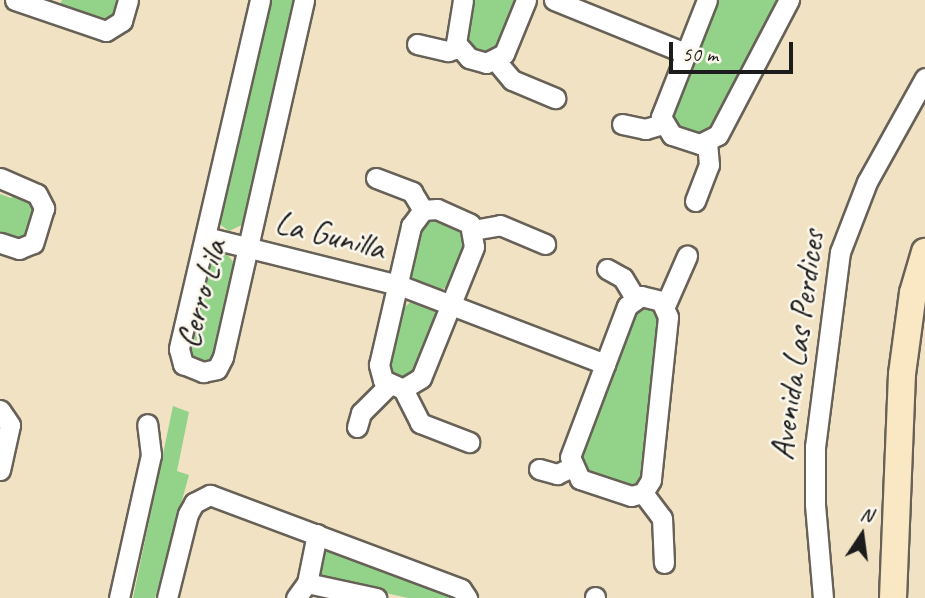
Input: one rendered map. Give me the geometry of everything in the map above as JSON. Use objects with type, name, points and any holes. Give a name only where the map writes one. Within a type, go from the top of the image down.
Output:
[{"type":"street","points":[[15,0],[100,31],[119,25],[128,0]]},
{"type":"street","name":"Cerro Lila","points":[[260,0],[179,355],[188,368],[203,372],[216,369],[223,357],[304,0]]},
{"type":"street","points":[[463,0],[456,31],[458,48],[469,58],[496,61],[512,80],[555,98]]},
{"type":"street","points":[[496,61],[507,48],[526,0]]},
{"type":"street","points":[[554,0],[685,53]]},
{"type":"street","points":[[663,124],[663,105],[707,0]]},
{"type":"street","points":[[663,124],[685,142],[707,143],[718,135],[789,0]]},
{"type":"street","points":[[417,44],[448,51],[458,48]]},
{"type":"street","name":"Avenida Las Perdices","points":[[823,598],[815,504],[816,447],[840,252],[867,182],[925,78]]},
{"type":"street","points":[[622,124],[645,129],[663,124]]},
{"type":"street","points":[[695,201],[709,165],[707,143]]},
{"type":"street","points":[[0,178],[37,194],[44,208],[33,243],[19,249],[0,243]]},
{"type":"street","name":"La Gunilla","points":[[376,178],[412,192],[423,211]]},
{"type":"street","name":"La Gunilla","points":[[469,442],[420,423],[396,387],[380,376],[380,365],[411,226],[423,211],[438,209],[460,216],[473,230]]},
{"type":"street","points":[[357,427],[361,413],[396,387],[421,377],[474,247],[473,230],[500,225],[545,244]]},
{"type":"street","name":"La Gunilla","points":[[206,237],[399,285],[605,364]]},
{"type":"street","points":[[892,598],[902,374],[913,293],[925,252]]},
{"type":"street","points":[[664,306],[687,256]]},
{"type":"street","points":[[607,270],[623,278],[635,298]]},
{"type":"street","points":[[651,296],[664,306],[667,317],[652,480],[643,493],[631,496],[580,479],[572,467],[572,452],[627,306],[635,298],[651,296]]},
{"type":"street","points":[[0,410],[10,425],[0,470]]},
{"type":"street","points":[[119,598],[151,455],[148,424]]},
{"type":"street","points":[[539,469],[557,474],[572,467]]},
{"type":"street","points":[[643,493],[662,518],[664,563]]},
{"type":"street","points":[[167,598],[188,514],[198,499],[225,497],[461,589],[467,598]]},
{"type":"street","points":[[317,534],[302,590],[376,598]]},
{"type":"green space","points":[[62,0],[122,0],[112,23],[58,9]]},
{"type":"green space","points":[[269,0],[297,0],[244,224],[229,231],[221,225],[221,214]]},
{"type":"green space","points":[[471,0],[514,0],[498,51],[476,56],[462,35]]},
{"type":"green space","points":[[714,0],[782,0],[716,126],[704,136],[680,133],[669,110]]},
{"type":"green space","points":[[18,193],[37,204],[28,240],[0,239],[0,194],[11,198]]},
{"type":"green space","points":[[430,217],[457,223],[467,239],[450,285],[441,290],[413,281],[410,274],[418,228]]},
{"type":"green space","points":[[218,254],[228,255],[236,266],[216,357],[211,364],[192,361],[187,352],[210,262]]},
{"type":"green space","points":[[413,300],[433,307],[436,316],[414,379],[392,381],[387,369],[400,311]]},
{"type":"green space","points":[[649,303],[660,315],[646,473],[634,489],[588,475],[577,459],[633,310]]},
{"type":"green space","points":[[173,406],[189,412],[177,471],[189,475],[155,598],[133,598]]},
{"type":"green space","points":[[325,545],[452,594],[455,598],[408,598],[318,578],[316,568]]}]
